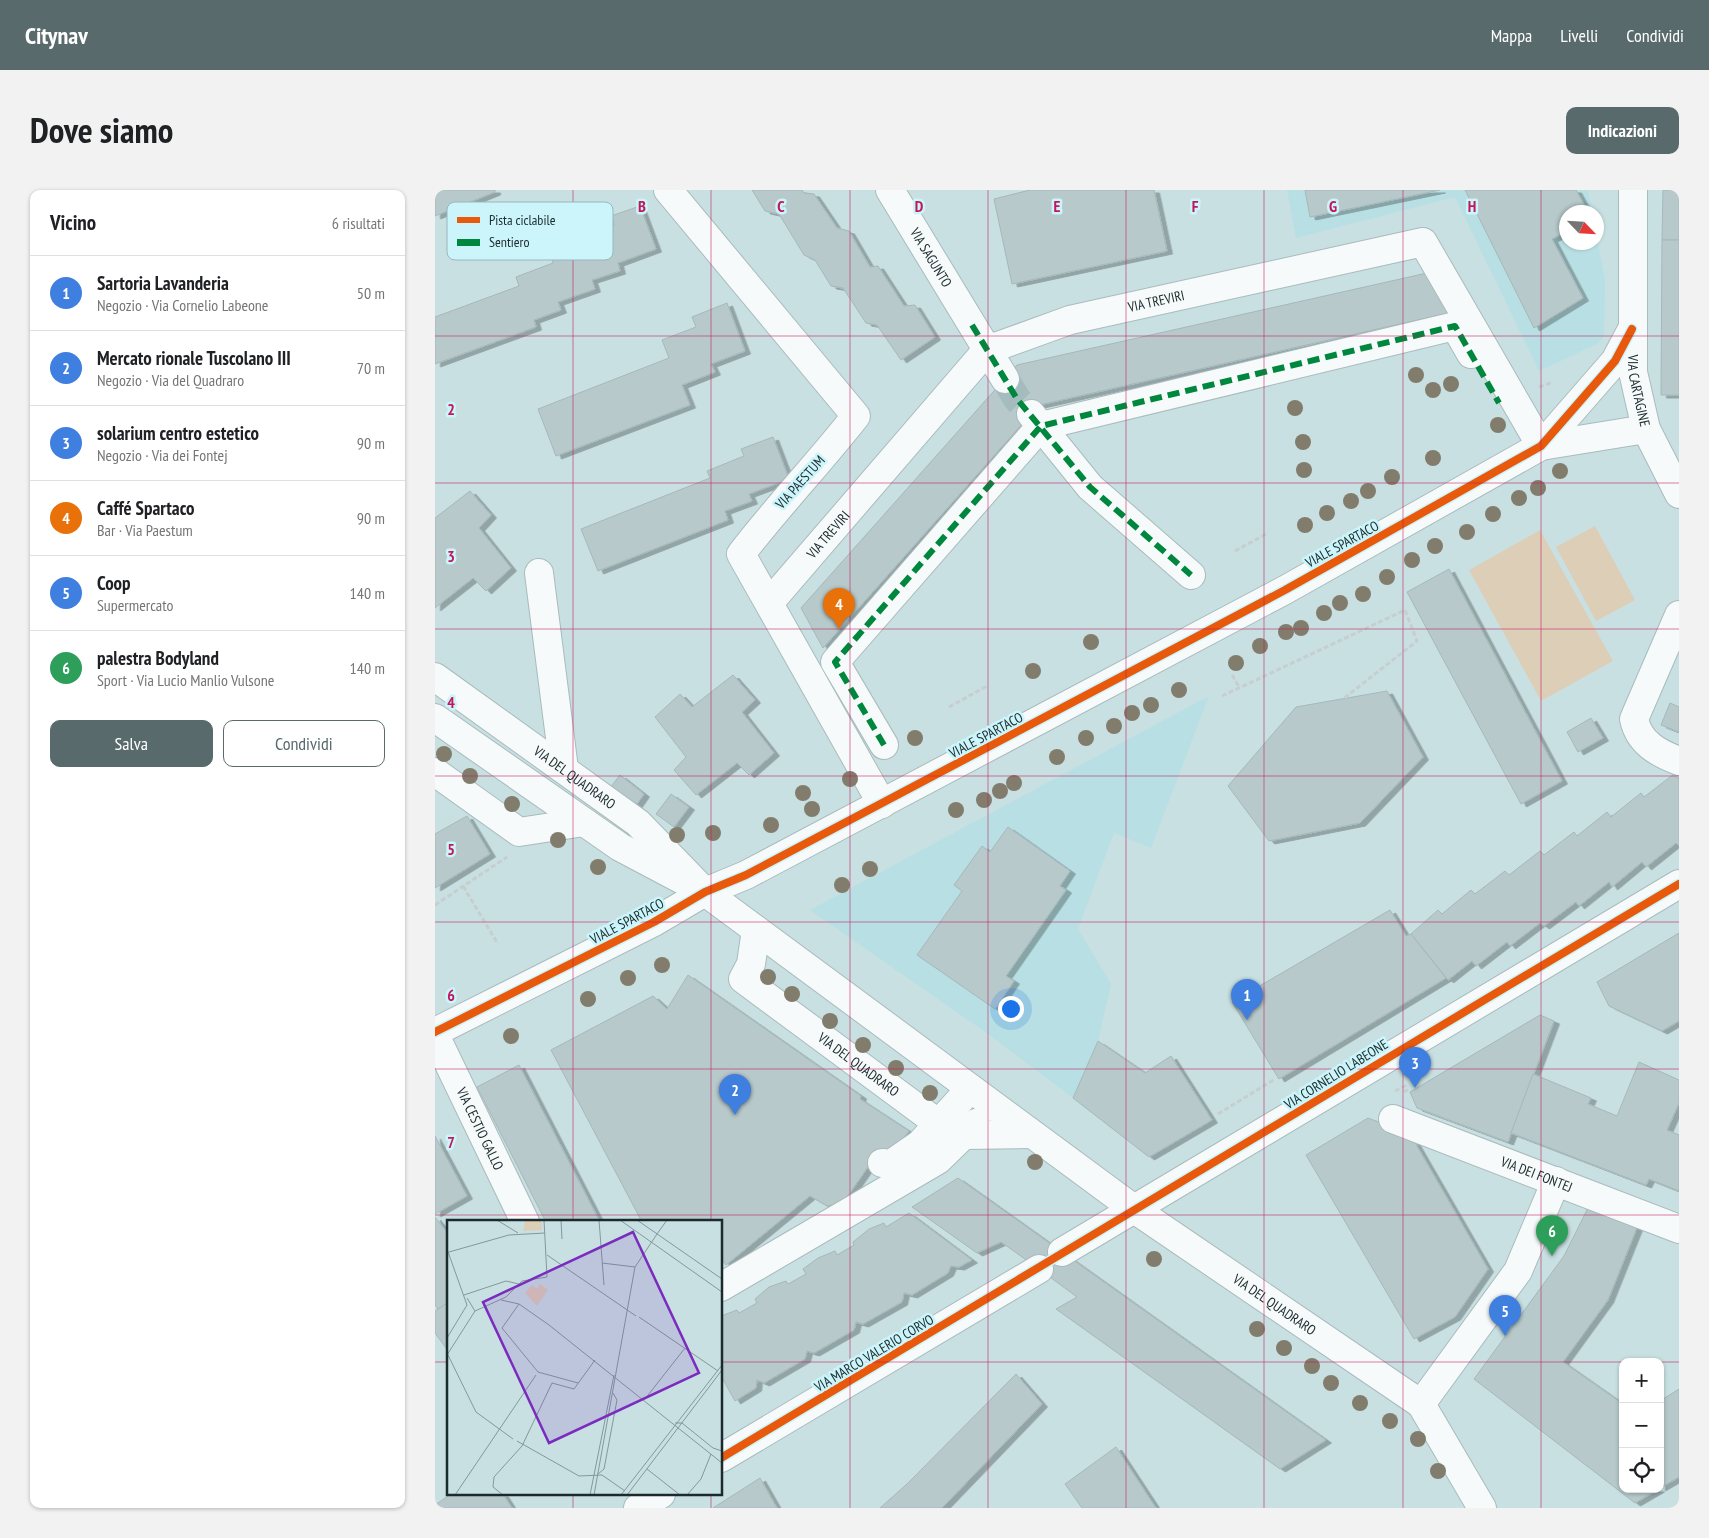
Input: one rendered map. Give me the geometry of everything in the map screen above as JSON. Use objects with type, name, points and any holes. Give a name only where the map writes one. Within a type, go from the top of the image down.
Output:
[{"type":"street","name":"VIA PAESTUM","points":[[668,190],[856,416],[832,446],[778,506],[741,554],[770,602],[882,804]]},
{"type":"street","name":"VIA SAGUNTO","points":[[890,190],[1005,379]]},
{"type":"street","name":"VIA CARTAGINE","points":[[1633,190],[1633,372],[1646,430],[1679,494]]},
{"type":"street","name":"VIA TREVIRI","points":[[770,602],[987,350],[1070,320],[1423,242],[1541,446]]},
{"type":"street","points":[[884,745],[835,662],[1036,420],[1455,326],[1499,403]]},
{"type":"street","points":[[1541,446],[1615,361],[1632,329]]},
{"type":"street","points":[[1036,420],[1090,487],[1191,574]]},
{"type":"street","points":[[1541,446],[1646,430]]},
{"type":"street","name":"VIALE SPARTACO","points":[[435,1034],[654,922],[705,892],[746,875],[882,804],[1285,590],[1541,446]]},
{"type":"street","points":[[544,588],[564,769]]},
{"type":"street","points":[[1679,615],[1634,719],[1640,735],[1646,743],[1654,750],[1679,761]]},
{"type":"street","name":"VIA DEL QUADRARO","points":[[435,677],[638,823],[705,892]]},
{"type":"street","name":"VIA DEL QUADRARO","points":[[435,718],[620,847],[705,892],[1134,1209],[1421,1404],[1482,1508]]},
{"type":"street","points":[[435,772],[519,832],[584,822]]},
{"type":"street","name":"VIA CORNELIO LABEONE","points":[[1134,1209],[1679,884]]},
{"type":"street","name":"VIA DEL QUADRARO","points":[[756,930],[751,964],[743,978],[939,1124],[964,1134],[1031,1134]]},
{"type":"street","name":"VIA CESTIO GALLO","points":[[435,1034],[524,1220]]},
{"type":"street","points":[[882,1163],[886,1165],[895,1162],[920,1144],[970,1089]]},
{"type":"street","points":[[723,1286],[938,1160],[994,1106]]},
{"type":"street","name":"VIA DEI FONTEJ","points":[[1393,1119],[1679,1229]]},
{"type":"street","points":[[1421,1404],[1519,1271],[1556,1181]]},
{"type":"street","points":[[1062,1252],[1134,1209]]},
{"type":"street","name":"VIA MARCO VALERIO CORVO","points":[[723,1457],[1039,1269]]},
{"type":"street","points":[[638,1508],[658,1496]]},
{"type":"path","points":[[1235,550],[1268,533]]},
{"type":"path","points":[[1223,696],[1405,610],[1417,641],[1343,699]]},
{"type":"path","points":[[1232,675],[1239,688]]},
{"type":"path","points":[[949,707],[987,686]]},
{"type":"path","points":[[435,905],[514,853]]},
{"type":"path","points":[[463,886],[498,944]]},
{"type":"path","points":[[1218,1114],[1275,1079]]},
{"type":"shaded area","points":[[1287,190],[1588,190],[1591,205],[1559,205],[1559,250],[1599,250],[1605,282],[1604,337],[1597,344],[1539,371],[1455,197],[1296,238]]},
{"type":"shaded area","points":[[1595,526],[1635,600],[1596,621],[1556,547]]},
{"type":"shaded area","points":[[1540,530],[1613,661],[1541,701],[1469,570]]},
{"type":"shaded area","points":[[1209,696],[1151,848],[1114,833],[1078,929],[1111,984],[1098,1041],[1073,1098],[988,1034],[810,910]]},
{"type":"building","points":[[435,190],[495,190],[495,192],[470,202],[447,202],[447,211],[435,216]]},
{"type":"building","points":[[752,190],[802,190],[804,193],[814,194],[837,228],[849,231],[870,267],[878,266],[904,306],[915,305],[935,337],[901,360],[877,325],[866,323],[843,288],[831,286],[815,260],[804,255],[779,214],[765,211]]},
{"type":"building","points":[[1030,190],[1154,190],[1167,251],[1012,284],[994,199]]},
{"type":"building","points":[[1305,190],[1440,190],[1310,217]]},
{"type":"building","points":[[1465,190],[1576,190],[1584,205],[1559,205],[1559,235],[1552,239],[1583,298],[1534,328]]},
{"type":"building","points":[[1663,190],[1679,190],[1679,240],[1662,240]]},
{"type":"building","points":[[640,206],[656,249],[618,263],[620,271],[592,280],[595,289],[558,302],[561,310],[534,320],[536,327],[435,364],[435,317],[519,286],[516,277],[553,263],[553,260],[613,260],[613,215]]},
{"type":"building","points":[[1662,240],[1679,240],[1679,395],[1661,395]]},
{"type":"building","points":[[1427,273],[1449,313],[1039,405],[823,648],[801,608],[1017,365]]},
{"type":"building","points":[[727,303],[745,351],[711,364],[715,372],[682,385],[690,405],[556,456],[538,409],[669,358],[662,340],[696,327],[692,317]]},
{"type":"building","points":[[773,437],[789,479],[749,494],[752,501],[725,511],[728,520],[598,571],[581,529],[710,478],[707,471],[744,456],[741,449]]},
{"type":"building","points":[[470,491],[491,515],[479,528],[511,568],[486,591],[473,578],[435,608],[435,518]]},
{"type":"building","points":[[1449,569],[1562,781],[1521,804],[1407,592]]},
{"type":"building","points":[[733,675],[755,700],[742,712],[774,753],[749,775],[737,763],[696,795],[674,770],[686,757],[655,717],[680,694],[692,707]]},
{"type":"building","points":[[1387,691],[1423,757],[1360,823],[1269,841],[1228,786],[1296,707]]},
{"type":"building","points":[[1670,703],[1679,707],[1679,732],[1661,725]]},
{"type":"building","points":[[1591,718],[1603,738],[1578,752],[1567,732]]},
{"type":"building","points":[[1674,774],[1679,780],[1679,846],[1676,843],[1646,867],[1642,862],[1612,887],[1609,882],[1579,906],[1576,902],[1544,926],[1540,923],[1510,946],[1507,942],[1476,966],[1472,961],[1448,980],[1411,934],[1438,910],[1442,914],[1471,890],[1475,894],[1505,871],[1509,875],[1540,851],[1544,855],[1574,832],[1577,836],[1607,812],[1611,817],[1641,793],[1644,797]]},
{"type":"building","points":[[620,775],[644,794],[635,807],[610,788]]},
{"type":"building","points":[[671,794],[689,807],[674,827],[656,814]]},
{"type":"building","points":[[467,816],[490,854],[435,888],[435,834]]},
{"type":"building","points":[[1008,827],[1070,871],[1060,886],[1066,890],[1006,976],[1014,981],[995,1009],[917,955],[962,891],[954,885],[982,846],[990,852]]},
{"type":"building","points":[[1390,910],[1406,936],[1411,934],[1446,978],[1279,1079],[1232,1002]]},
{"type":"building","points":[[1679,933],[1679,1021],[1662,1031],[1609,1006],[1597,982]]},
{"type":"building","points":[[688,975],[861,1096],[860,1099],[909,1131],[878,1169],[870,1164],[843,1203],[827,1206],[810,1196],[726,1265],[723,1261],[723,1220],[641,1220],[551,1050],[653,996],[667,1009]]},
{"type":"building","points":[[1540,1015],[1554,1021],[1508,1142],[1417,1108],[1410,1092]]},
{"type":"building","points":[[1098,1041],[1145,1073],[1171,1056],[1212,1120],[1149,1157],[1073,1098]]},
{"type":"building","points":[[1639,1062],[1679,1080],[1679,1103],[1667,1130],[1679,1135],[1679,1191],[1649,1179],[1646,1185],[1511,1133],[1533,1074],[1591,1098],[1588,1104],[1617,1116]]},
{"type":"building","points":[[519,1065],[599,1220],[545,1220],[477,1087]]},
{"type":"building","points":[[1368,1118],[1410,1134],[1488,1269],[1455,1317],[1414,1339],[1306,1155]]},
{"type":"building","points":[[435,1136],[467,1196],[435,1214]]},
{"type":"building","points":[[958,1178],[1326,1440],[1280,1469],[1056,1309],[1077,1297],[1039,1269],[1001,1242],[977,1253],[912,1207]]},
{"type":"building","points":[[1590,1204],[1638,1225],[1608,1300],[1563,1362],[1619,1401],[1619,1491],[1474,1379],[1564,1256]]},
{"type":"building","points":[[909,1213],[972,1260],[959,1267],[951,1266],[948,1273],[912,1295],[904,1293],[902,1302],[863,1324],[856,1322],[854,1330],[814,1353],[807,1351],[805,1359],[764,1383],[757,1380],[756,1388],[735,1401],[723,1380],[723,1315],[737,1310],[739,1313],[757,1303],[755,1299],[769,1287],[786,1281],[788,1284],[806,1274],[803,1269],[818,1258],[835,1251],[837,1255],[854,1245],[853,1242],[869,1229],[884,1223],[886,1227]]},
{"type":"building","points":[[435,1217],[447,1232],[447,1303],[438,1309],[435,1305]]},
{"type":"building","points":[[447,1303],[447,1349],[435,1333],[435,1311]]},
{"type":"building","points":[[1016,1374],[1042,1404],[942,1508],[880,1508],[907,1484]]},
{"type":"building","points":[[1679,1389],[1679,1477],[1664,1486],[1664,1403],[1664,1398]]},
{"type":"building","points":[[1116,1447],[1156,1508],[1082,1508],[1065,1484]]},
{"type":"building","points":[[760,1478],[777,1508],[713,1508]]},
{"type":"building","points":[[1622,1493],[1652,1493],[1635,1503]]},
{"type":"building","points":[[448,1496],[504,1496],[512,1508],[435,1508],[435,1505]]},
{"type":"tunnel","points":[[1005,379],[1017,399],[1031,414]]},
{"type":"marked path","points":[[972,325],[1017,399],[1090,487],[1191,575]]},
{"type":"marked path","points":[[884,745],[835,662],[1041,426],[1455,326],[1499,403]]},
{"type":"cycle path","points":[[435,1032],[654,922],[705,892],[746,875],[1285,590],[1541,446],[1615,361],[1632,329]]},
{"type":"cycle path","points":[[723,1457],[1679,884]]},
{"type":"place","name":"Caffé Spartaco","points":[[839,629]]},
{"type":"place","name":"Sartoria Lavanderia","points":[[1247,1020]]},
{"type":"place","name":"solarium centro estetico","points":[[1415,1088]]},
{"type":"place","name":"Mercato rionale Tuscolano III","points":[[735,1115]]},
{"type":"place","name":"palestra Bodyland","points":[[1552,1256]]},
{"type":"place","name":"Coop","points":[[1505,1336]]}]
